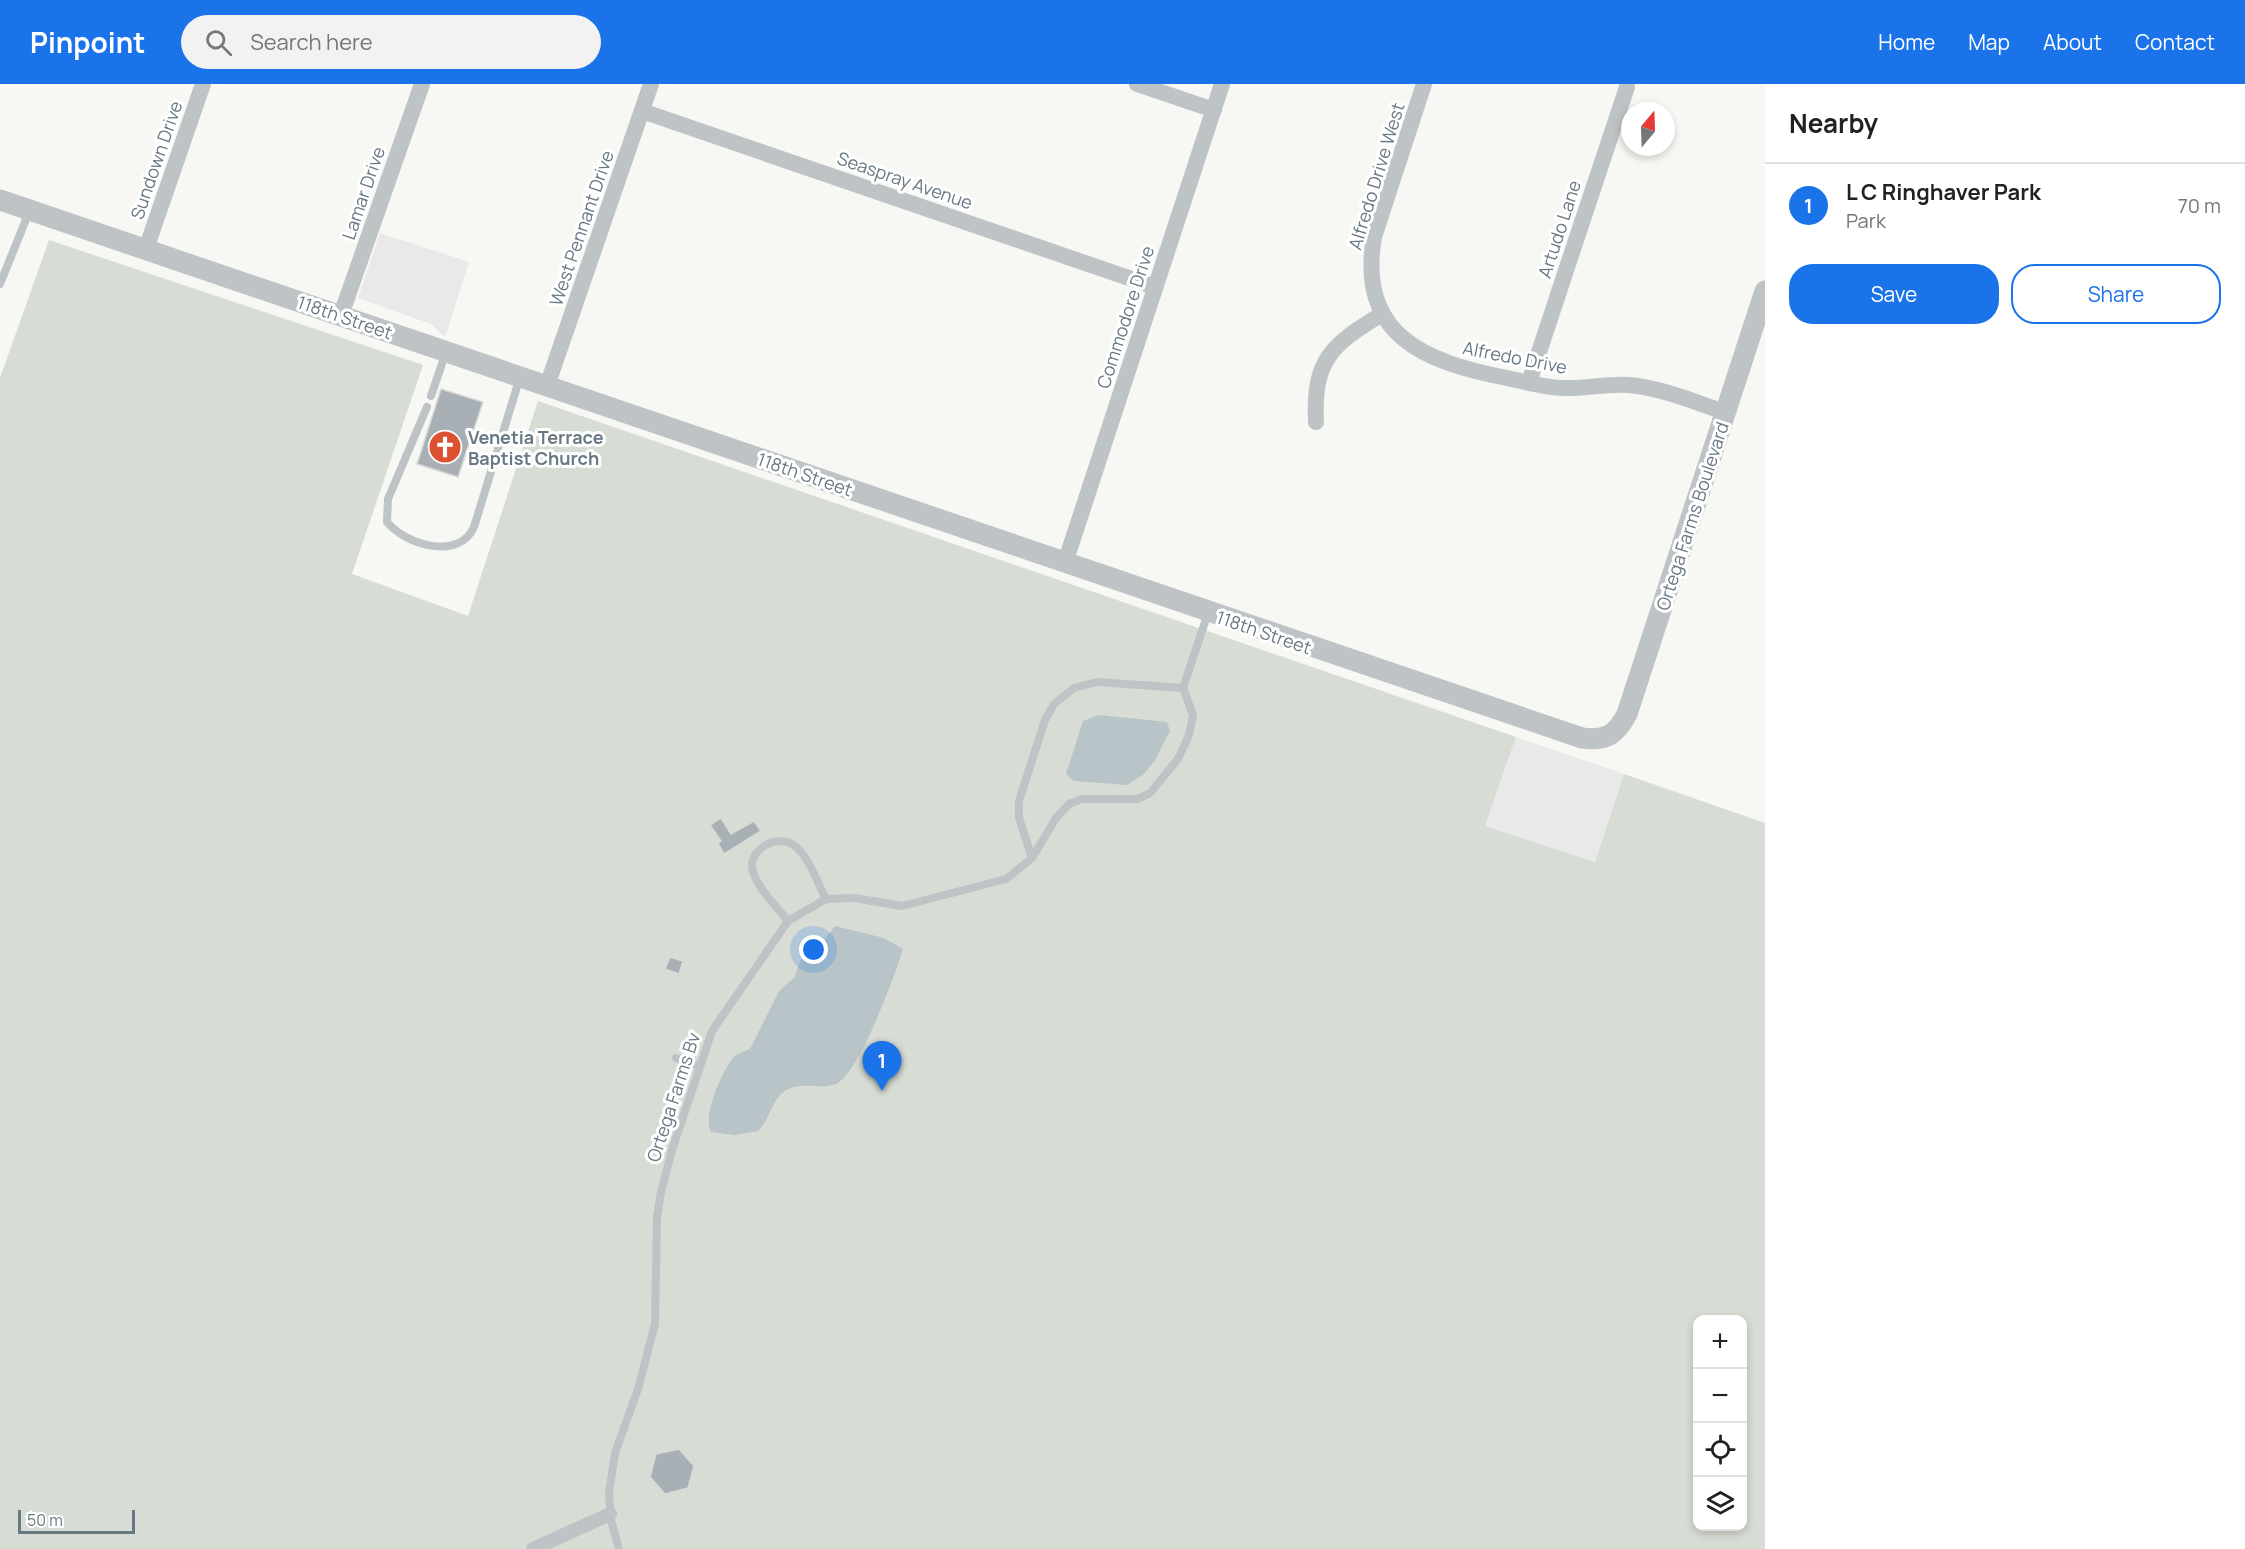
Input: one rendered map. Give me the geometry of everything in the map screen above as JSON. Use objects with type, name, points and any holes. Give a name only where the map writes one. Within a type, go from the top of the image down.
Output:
[{"type":"street","name":"Sundown Drive","points":[[146,249],[203,84]]},
{"type":"street","name":"Lamar Drive","points":[[341,315],[422,84]]},
{"type":"street","name":"West Pennant Drive","points":[[547,386],[651,84]]},
{"type":"street","points":[[1137,84],[1214,110]]},
{"type":"street","name":"Commodore Drive","points":[[1065,563],[1222,84]]},
{"type":"street","name":"Alfredo Drive West","points":[[1382,314],[1374,298],[1371,279],[1370,260],[1374,237],[1424,84]]},
{"type":"street","name":"Artudo Lane","points":[[1529,382],[1627,87]]},
{"type":"street","name":"Seaspray Avenue","points":[[642,111],[1155,286]]},
{"type":"street","name":"118th Street","points":[[0,200],[1208,613],[1582,738],[1597,740],[1611,737]]},
{"type":"street","name":"Ortega Farms Boulevard","points":[[1611,737],[1620,729],[1627,714],[1765,291]]},
{"type":"street","points":[[1316,422],[1314,393],[1322,366],[1334,348],[1350,333],[1382,314]]},
{"type":"street","name":"Alfredo Drive","points":[[1382,314],[1395,332],[1416,348],[1439,360],[1478,372],[1562,388],[1626,385],[1651,388],[1725,412]]},
{"type":"street","points":[[533,1549],[610,1514]]},
{"type":"lane","points":[[0,284],[30,210]]},
{"type":"lane","points":[[431,396],[446,352]]},
{"type":"lane","points":[[427,407],[388,499],[387,522],[393,530],[414,540],[434,546],[454,545],[467,539],[474,527],[520,376]]},
{"type":"lane","points":[[1032,858],[1019,818],[1019,801],[1044,720],[1054,704],[1074,688],[1097,682],[1184,688],[1208,613]]},
{"type":"lane","name":"Ortega Farms Bv","points":[[619,1549],[610,1514],[609,1493],[615,1453],[638,1389],[655,1324],[657,1218],[661,1192],[672,1150],[712,1031],[788,921],[826,899],[845,897],[902,906],[912,905],[1006,879],[1032,858],[1056,818],[1069,804],[1082,799],[1138,799],[1157,787],[1178,759],[1192,726],[1191,705],[1184,688]]},
{"type":"lane","points":[[788,921],[753,872],[753,860],[756,853],[770,843],[779,840],[788,842],[799,850],[826,899]]},
{"type":"lane","points":[[676,1058],[700,1066]]},
{"type":"shaded area","points":[[380,233],[469,262],[445,337],[431,324],[358,298]]},
{"type":"shaded area","points":[[49,240],[423,365],[352,574],[468,616],[538,401],[1516,737],[1485,826],[1595,862],[1624,774],[1765,823],[1765,1549],[0,1549],[0,378]]},
{"type":"shaded area","points":[[1099,715],[1167,722],[1170,731],[1155,760],[1144,774],[1127,785],[1074,781],[1066,774],[1083,721]]},
{"type":"shaded area","points":[[1516,737],[1624,774],[1595,862],[1485,826]]},
{"type":"shaded area","points":[[835,926],[884,938],[903,949],[875,1022],[855,1062],[836,1084],[798,1086],[786,1090],[777,1099],[758,1131],[735,1135],[711,1132],[709,1116],[711,1105],[729,1064],[735,1056],[750,1049],[779,991],[794,978],[804,951],[822,943]]},
{"type":"building","name":"Venetia Terrace Baptist Church","points":[[441,389],[483,402],[458,477],[417,464]]},
{"type":"building","points":[[721,818],[731,834],[754,821],[761,831],[724,854],[718,843],[721,841],[710,825]]},
{"type":"building","points":[[670,957],[683,961],[679,974],[665,969]]},
{"type":"building","points":[[679,1449],[694,1466],[688,1488],[665,1494],[650,1477],[656,1454]]},
{"type":"place","name":"Venetia Terrace Baptist Church","points":[[445,447]]},
{"type":"place","name":"L C Ringhaver Park","points":[[882,1091]]}]
